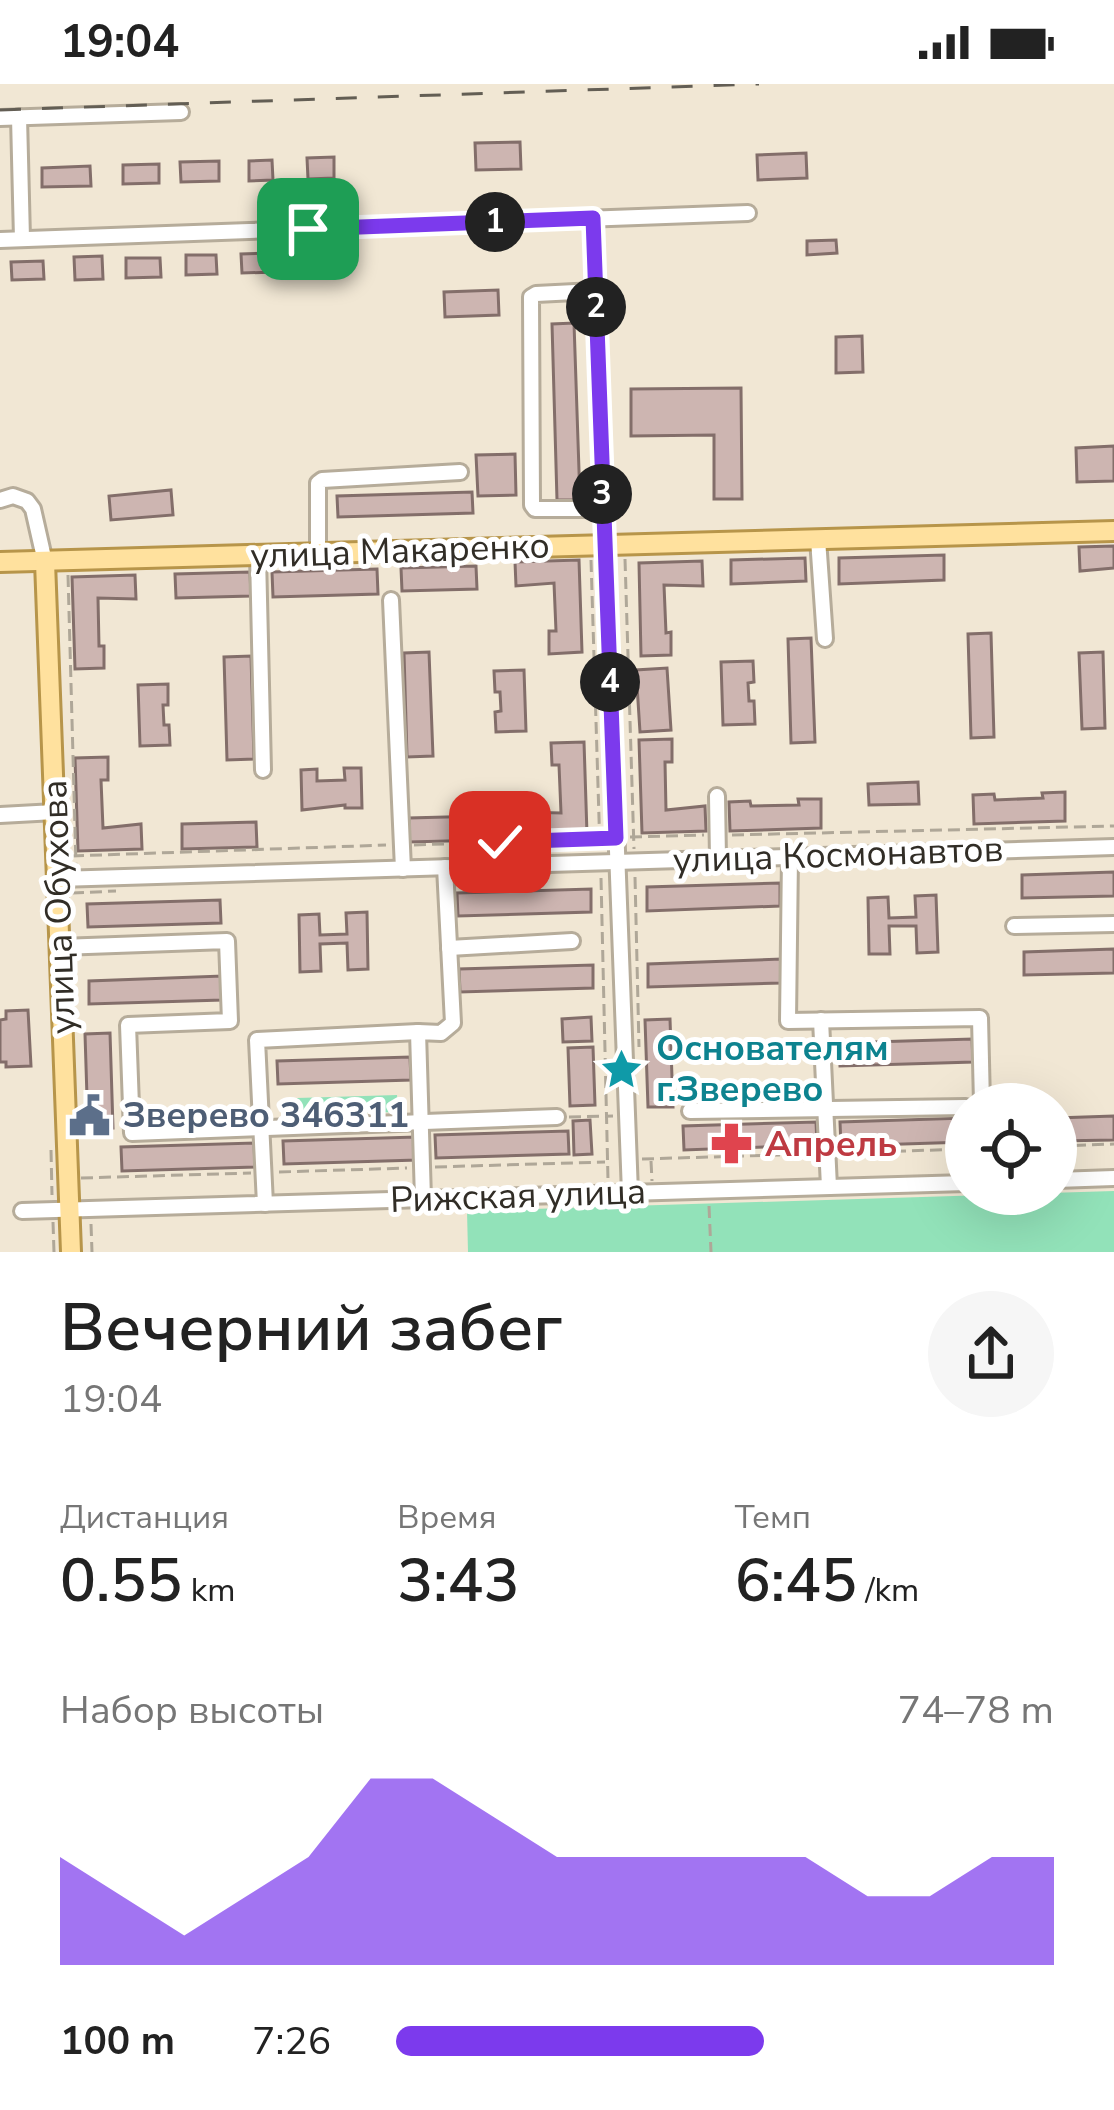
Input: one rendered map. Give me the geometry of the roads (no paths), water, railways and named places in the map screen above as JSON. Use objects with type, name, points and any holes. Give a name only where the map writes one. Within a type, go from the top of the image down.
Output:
[{"type":"main road","name":"улица Макаренко","points":[[0,562],[1114,531]]},
{"type":"main road","name":"улица Обухова","points":[[45,562],[56,812],[67,879],[60,947],[71,1252]]},
{"type":"street","points":[[0,118],[181,112]]},
{"type":"street","points":[[19,118],[22,239]]},
{"type":"street","points":[[0,240],[748,213]]},
{"type":"street","points":[[593,218],[630,1193]]},
{"type":"street","points":[[596,291],[531,297],[532,505],[535,509],[603,509]]},
{"type":"street","points":[[318,554],[318,483],[322,480],[460,472]]},
{"type":"street","points":[[0,500],[13,496],[33,509],[45,562]]},
{"type":"street","points":[[818,539],[825,639]]},
{"type":"street","points":[[258,556],[263,770]]},
{"type":"street","points":[[392,600],[403,868]]},
{"type":"street","points":[[716,796],[718,859]]},
{"type":"street","points":[[0,815],[56,812]]},
{"type":"street","name":"улица Космонавтов","points":[[67,879],[1114,847]]},
{"type":"street","points":[[790,856],[788,1021],[980,1018],[982,1083]]},
{"type":"street","points":[[265,1204],[256,1040],[441,1033],[453,1023],[445,867]]},
{"type":"street","points":[[1015,926],[1114,924]]},
{"type":"street","points":[[60,947],[227,941],[230,1021],[128,1025],[132,1133],[557,1117]]},
{"type":"street","points":[[449,948],[572,941]]},
{"type":"street","points":[[821,1020],[829,1187]]},
{"type":"street","points":[[418,1032],[423,1199]]},
{"type":"street","points":[[690,1111],[945,1107]]},
{"type":"street","points":[[1077,1179],[1114,1178]]},
{"type":"street","name":"Рижская улица","points":[[22,1211],[945,1184]]},
{"type":"railway","points":[[0,110],[759,84]]},
{"type":"place","name":"Основателям г.Зверево","points":[[622,1069]]},
{"type":"place","name":"Зверево 346311","points":[[89,1115]]},
{"type":"place","name":"Апрель","points":[[731,1144]]}]
